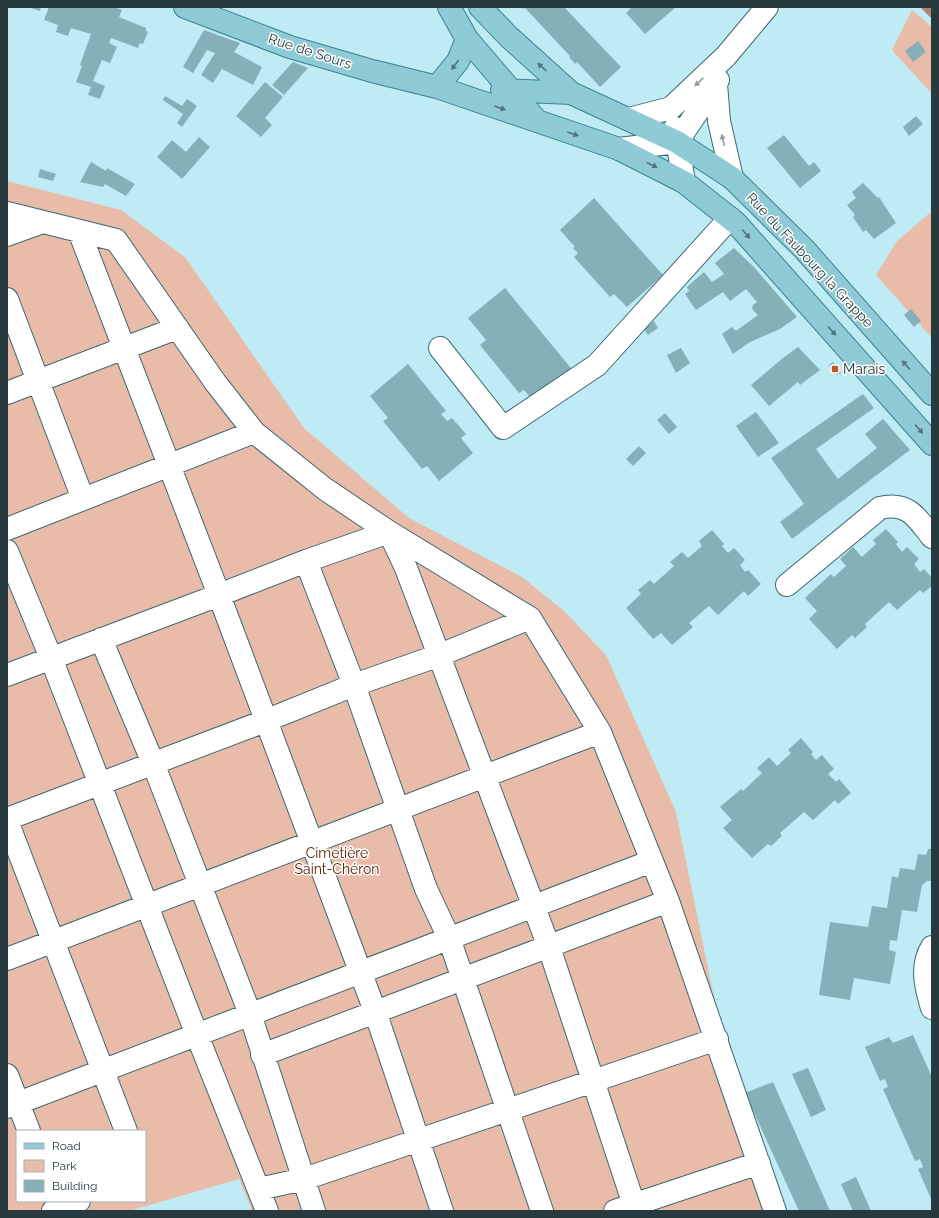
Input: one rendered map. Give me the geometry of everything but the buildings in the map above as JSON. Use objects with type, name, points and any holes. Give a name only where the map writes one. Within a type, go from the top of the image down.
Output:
[{"type":"main road","name":"Rue de Sours","points":[[185,7],[290,47],[372,71],[437,87],[536,121]]},
{"type":"main road","points":[[449,7],[467,39],[536,121]]},
{"type":"main road","name":"Rue du Faubourg la Grappe","points":[[480,7],[509,37],[571,93],[677,142],[732,178],[804,249],[932,394]]},
{"type":"main road","points":[[437,87],[458,62],[467,39]]},
{"type":"main road","name":"Rue de Sours","points":[[437,87],[571,93]]},
{"type":"main road","name":"Rue du Faubourg la Grappe","points":[[536,121],[619,149],[684,182],[730,218],[932,444]]},
{"type":"street","points":[[629,119],[671,108],[726,56],[767,7]]},
{"type":"street","points":[[619,149],[677,142],[716,84],[726,56]]},
{"type":"street","points":[[716,84],[719,121],[732,178]]},
{"type":"street","points":[[671,108],[684,182]]},
{"type":"street","points":[[7,213],[116,240],[177,328],[254,432],[325,489],[389,532],[530,618],[600,732],[668,901],[717,1039],[775,1211]]},
{"type":"street","points":[[440,348],[503,428],[598,365],[730,218]]},
{"type":"street","points":[[7,235],[43,222]]},
{"type":"street","points":[[79,231],[170,465],[265,721],[361,972],[442,1211]]},
{"type":"street","points":[[7,299],[83,500]]},
{"type":"street","points":[[7,393],[177,328]]},
{"type":"street","points":[[7,529],[254,432]]},
{"type":"street","points":[[787,586],[880,508],[891,506],[903,508],[914,515],[932,537]]},
{"type":"street","points":[[7,675],[306,561],[389,532]]},
{"type":"street","points":[[389,532],[406,568],[440,654],[549,947],[593,1081],[628,1209],[759,1163]]},
{"type":"street","points":[[7,551],[51,658],[267,1211]]},
{"type":"street","points":[[306,561],[354,686],[399,809],[426,889],[449,938],[464,978],[542,1211]]},
{"type":"street","points":[[126,1130],[7,820],[99,783],[265,721],[530,618]]},
{"type":"street","points":[[101,639],[153,763],[250,1014],[262,1055],[314,1211]]},
{"type":"street","points":[[7,959],[147,904],[600,732]]},
{"type":"street","points":[[12,1105],[652,861]]},
{"type":"street","points":[[262,1055],[668,901]]},
{"type":"street","points":[[932,947],[926,956],[925,986],[932,1008]]},
{"type":"street","points":[[259,1189],[304,1179],[417,1139],[717,1039]]},
{"type":"street","points":[[7,1075],[12,1105],[28,1130]]},
{"type":"street","points":[[56,1207],[75,1202]]},
{"type":"green space","points":[[912,10],[932,27],[932,94],[892,50]]},
{"type":"green space","name":"Cimetière Saint-Chéron","points":[[7,181],[121,210],[185,257],[304,428],[409,518],[522,577],[564,611],[606,655],[676,812],[721,1032],[786,1211],[252,1211],[239,1179],[129,1211],[7,1211]]},
{"type":"green space","points":[[932,211],[932,338],[876,275],[897,241]]},
{"type":"shaded area","points":[[920,7],[932,7],[932,18],[930,17]]},
{"type":"place","name":"Marais","points":[[835,369]]}]
